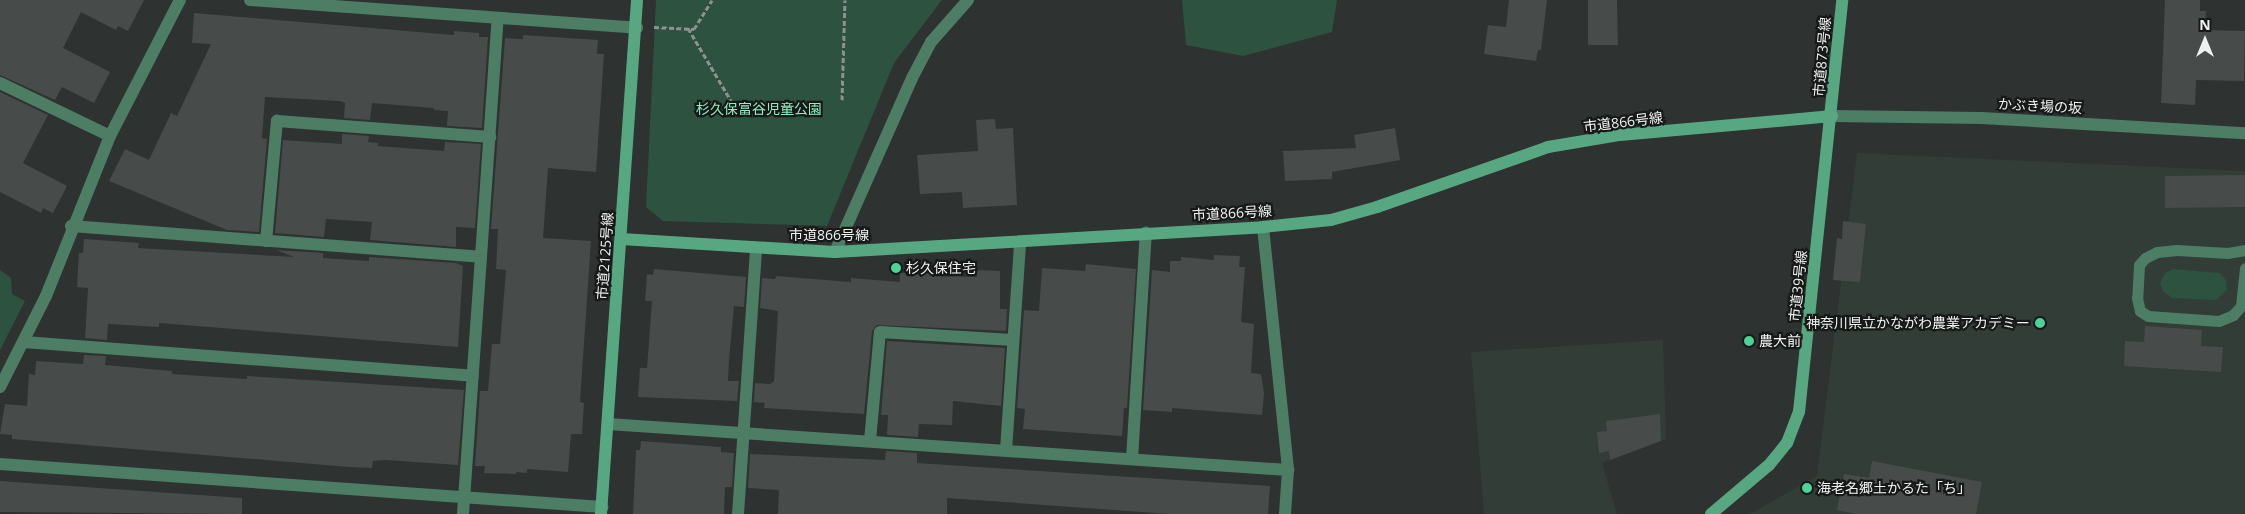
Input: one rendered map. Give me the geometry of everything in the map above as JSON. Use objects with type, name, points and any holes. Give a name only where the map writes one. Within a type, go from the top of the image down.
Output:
[{"type":"street","points":[[0,387],[4,369],[24,342],[110,136],[180,0]]},
{"type":"street","points":[[250,0],[637,28]]},
{"type":"street","name":"市道2125号線","points":[[601,511],[637,28],[637,0]]},
{"type":"street","points":[[835,252],[912,78],[931,42],[968,0]]},
{"type":"street","name":"市道873号線","points":[[1832,116],[1842,0]]},
{"type":"street","points":[[463,514],[498,18]]},
{"type":"street","points":[[0,83],[110,136]]},
{"type":"street","name":"市道866号線","points":[[620,239],[835,252],[1020,242],[1146,232],[1263,227],[1331,220],[1377,207],[1548,147],[1620,135],[1832,116]]},
{"type":"street","name":"かぶき場の坂","points":[[1832,116],[1982,118],[2245,133]]},
{"type":"street","name":"市道39号線","points":[[1711,514],[1773,461],[1787,443],[1799,412],[1832,116]]},
{"type":"street","points":[[266,240],[276,121],[490,137]]},
{"type":"street","points":[[71,226],[481,257]]},
{"type":"street","points":[[1263,227],[1288,470],[1285,514]]},
{"type":"street","points":[[1132,459],[1146,232]]},
{"type":"street","points":[[1006,450],[1020,242]]},
{"type":"street","points":[[738,514],[756,248]]},
{"type":"street","points":[[870,441],[880,332],[1013,340]]},
{"type":"street","points":[[24,342],[473,376]]},
{"type":"street","points":[[608,424],[1288,470]]},
{"type":"street","points":[[0,464],[464,498],[601,511]]},
{"type":"lane","points":[[2245,250],[2228,253],[2177,250],[2157,252],[2145,258],[2140,265],[2137,298],[2140,311],[2148,316],[2219,321],[2233,315],[2241,306],[2245,268]]},
{"type":"path","points":[[651,27],[694,29],[712,0]]},
{"type":"path","points":[[842,100],[845,0]]},
{"type":"path","points":[[688,28],[738,110]]},
{"type":"shaded area","name":"神奈川県立かながわ農業アカデミー","points":[[1857,153],[2245,171],[2245,514],[1750,514],[1817,476]]},
{"type":"shaded area","points":[[1663,340],[1666,439],[1602,463],[1617,514],[1484,514],[1471,352]]},
{"type":"green space","name":"杉久保富谷児童公園","points":[[656,0],[942,0],[894,63],[827,226],[663,221],[646,207]]},
{"type":"green space","points":[[1182,0],[1337,0],[1332,32],[1243,56],[1186,45]]},
{"type":"green space","points":[[2173,269],[2220,273],[2226,280],[2227,290],[2216,300],[2172,298],[2163,291],[2160,283],[2165,273]]},
{"type":"green space","points":[[0,270],[11,278],[12,294],[25,301],[0,350]]},
{"type":"building","points":[[0,0],[144,0],[128,31],[118,26],[116,30],[81,12],[63,48],[110,72],[94,103],[62,87],[55,100],[0,75]]},
{"type":"building","points":[[1509,0],[1547,0],[1541,50],[1538,50],[1536,61],[1484,54],[1488,25],[1506,27]]},
{"type":"building","points":[[1588,0],[1617,0],[1618,45],[1588,45]]},
{"type":"building","points":[[2165,0],[2200,0],[2200,11],[2206,11],[2205,30],[2245,31],[2244,81],[2196,80],[2195,105],[2161,103]]},
{"type":"building","points":[[194,13],[454,35],[454,31],[479,33],[479,37],[488,37],[482,128],[447,126],[448,111],[434,110],[434,108],[372,103],[370,120],[344,118],[345,103],[340,101],[265,97],[262,138],[267,139],[259,232],[227,230],[109,181],[125,149],[149,160],[171,113],[177,116],[211,44],[192,43]]},
{"type":"building","points":[[523,35],[598,40],[597,54],[604,54],[596,172],[548,168],[543,238],[591,241],[580,402],[584,403],[582,434],[571,434],[568,472],[527,469],[527,473],[484,473],[485,466],[475,466],[480,391],[488,391],[492,344],[500,344],[506,270],[496,269],[498,229],[491,229],[505,38],[523,39]]},
{"type":"building","points":[[0,92],[48,115],[23,163],[67,186],[53,213],[43,208],[41,213],[0,192]]},
{"type":"building","points":[[995,119],[996,129],[1013,128],[1017,205],[963,208],[962,192],[920,194],[917,155],[978,151],[976,120]]},
{"type":"building","points":[[1395,128],[1400,160],[1332,172],[1332,179],[1285,181],[1283,151],[1356,148],[1354,135]]},
{"type":"building","points":[[342,134],[369,136],[368,142],[378,143],[378,146],[444,151],[445,142],[481,144],[475,228],[456,227],[456,247],[370,240],[372,222],[326,219],[324,237],[275,233],[283,140],[342,144]]},
{"type":"building","points":[[2245,175],[2245,207],[2165,208],[2165,176]]},
{"type":"building","points":[[1843,221],[1866,224],[1860,282],[1833,280],[1837,238],[1842,239]]},
{"type":"building","points":[[84,239],[139,243],[138,248],[294,257],[276,250],[323,253],[323,258],[369,261],[369,257],[456,263],[463,266],[458,347],[159,323],[159,327],[108,324],[107,340],[85,338],[88,288],[77,287],[79,253],[83,253]]},
{"type":"building","points":[[1214,255],[1240,256],[1239,267],[1245,267],[1241,322],[1254,324],[1251,373],[1261,374],[1264,393],[1262,415],[1172,408],[1172,412],[1143,410],[1152,270],[1170,272],[1170,261],[1181,261],[1181,257],[1214,260]]},
{"type":"building","points":[[1086,264],[1136,269],[1127,408],[1124,408],[1122,436],[1023,429],[1025,409],[1017,408],[1024,310],[1039,311],[1042,268],[1085,271]]},
{"type":"building","points":[[654,269],[746,277],[744,307],[734,306],[729,360],[728,381],[739,381],[737,401],[638,397],[640,368],[647,368],[652,301],[645,301],[647,274],[653,275]]},
{"type":"building","points":[[977,270],[1000,271],[1000,309],[1007,309],[1006,331],[877,325],[872,331],[864,414],[764,408],[765,403],[754,402],[755,383],[770,384],[774,381],[778,311],[760,308],[762,278],[775,279],[776,276],[851,282],[851,278],[900,282],[900,273],[936,273],[936,276],[977,277]]},
{"type":"building","points":[[2145,326],[2202,330],[2201,346],[2223,347],[2221,372],[2124,366],[2125,341],[2144,342]]},
{"type":"building","points":[[887,341],[1005,348],[1001,406],[953,401],[952,425],[919,424],[918,437],[887,435],[888,415],[881,415]]},
{"type":"building","points":[[84,355],[106,356],[105,365],[172,371],[172,374],[247,379],[247,376],[464,390],[458,465],[386,460],[373,461],[372,468],[349,467],[12,439],[12,435],[0,434],[5,404],[27,406],[29,374],[35,375],[36,361],[83,364]]},
{"type":"building","points":[[1660,414],[1661,441],[1610,460],[1609,451],[1599,453],[1597,432],[1607,431],[1606,421]]},
{"type":"building","points":[[641,441],[721,447],[721,452],[734,453],[732,487],[725,487],[724,514],[633,514],[636,450],[640,450]]},
{"type":"building","points":[[886,451],[917,453],[917,463],[1270,486],[1268,514],[1169,514],[947,498],[947,514],[778,514],[779,490],[748,488],[750,454],[885,460]]},
{"type":"building","points":[[1872,461],[1982,482],[1976,514],[1856,514],[1837,510],[1844,474],[1869,478]]},
{"type":"building","points":[[0,481],[242,498],[242,514],[0,512]]},
{"type":"place","name":"杉久保住宅","points":[[896,268]]},
{"type":"place","name":"神奈川県立かながわ農業アカデミー","points":[[2040,323]]},
{"type":"place","name":"農大前","points":[[1749,341]]},
{"type":"place","name":"海老名郷土かるた「ち」","points":[[1807,488]]}]
